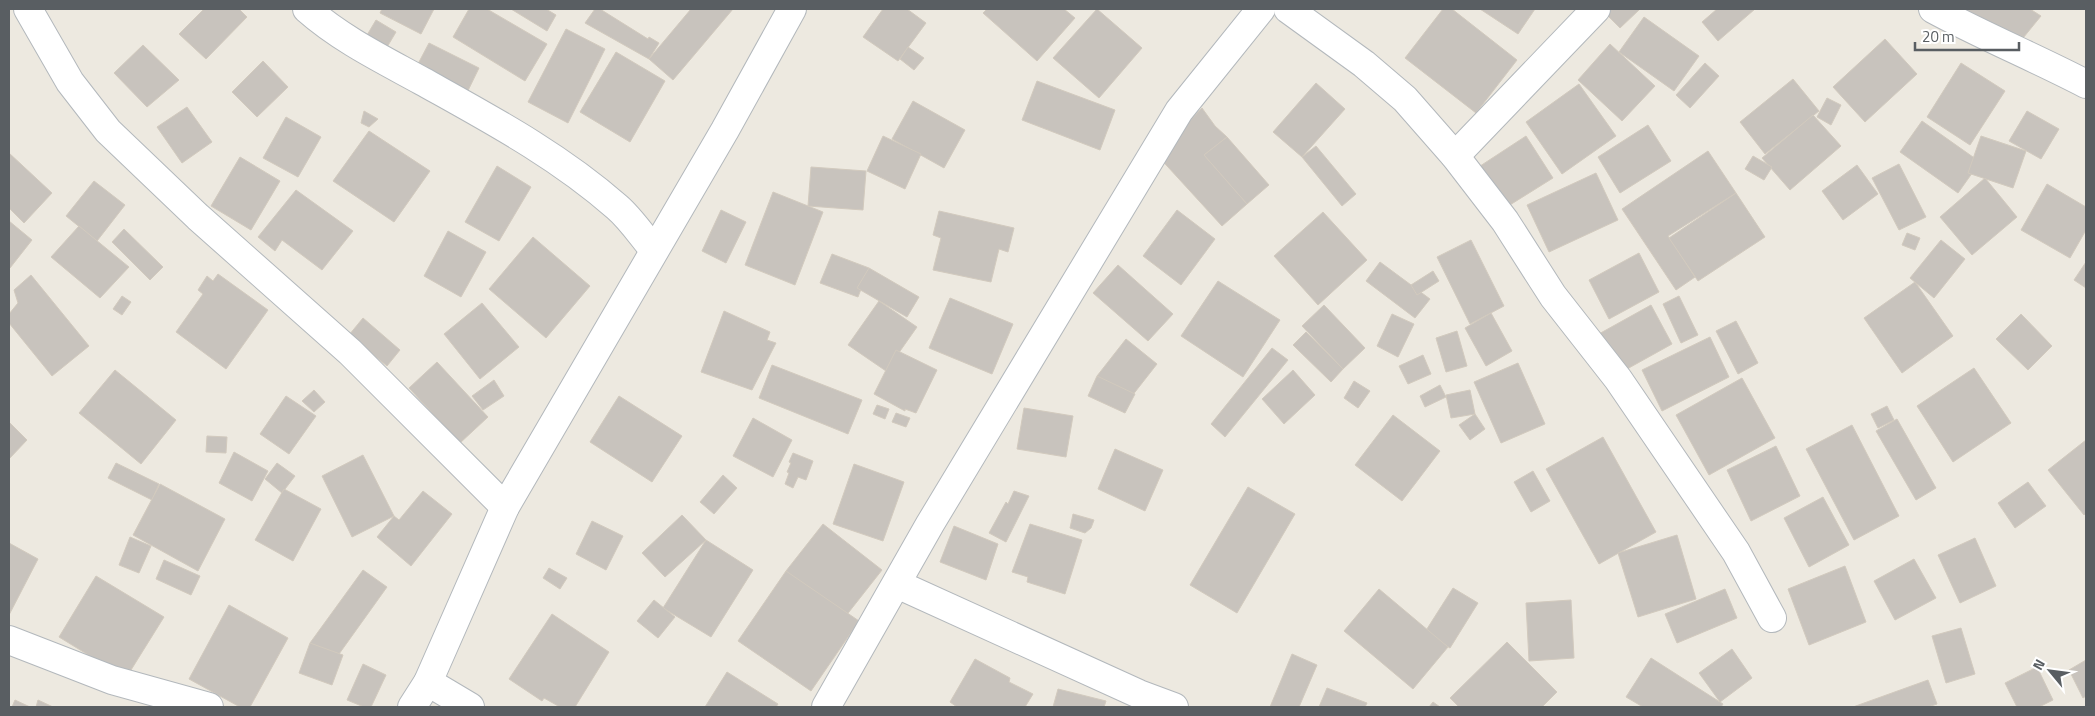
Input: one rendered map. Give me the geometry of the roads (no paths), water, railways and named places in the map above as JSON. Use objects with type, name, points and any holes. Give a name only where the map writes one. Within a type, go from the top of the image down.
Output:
[{"type":"street","points":[[28,9],[70,82],[108,131],[198,218],[350,352],[505,507]]},
{"type":"street","points":[[307,9],[366,51],[502,126],[562,162],[618,208],[654,250]]},
{"type":"street","points":[[412,707],[428,682],[505,507],[725,130],[792,9]]},
{"type":"street","points":[[826,707],[930,524],[1179,111],[1261,9]]},
{"type":"street","points":[[1288,9],[1364,64],[1405,99],[1455,156],[1506,221],[1553,296],[1629,395],[1736,552],[1772,618]]},
{"type":"street","points":[[1455,156],[1596,9]]},
{"type":"street","points":[[1933,9],[1968,28],[2086,84]]},
{"type":"street","points":[[897,584],[1139,694],[1174,707]]},
{"type":"street","points":[[9,640],[112,680],[209,707]]},
{"type":"street","points":[[428,682],[470,707]]}]
